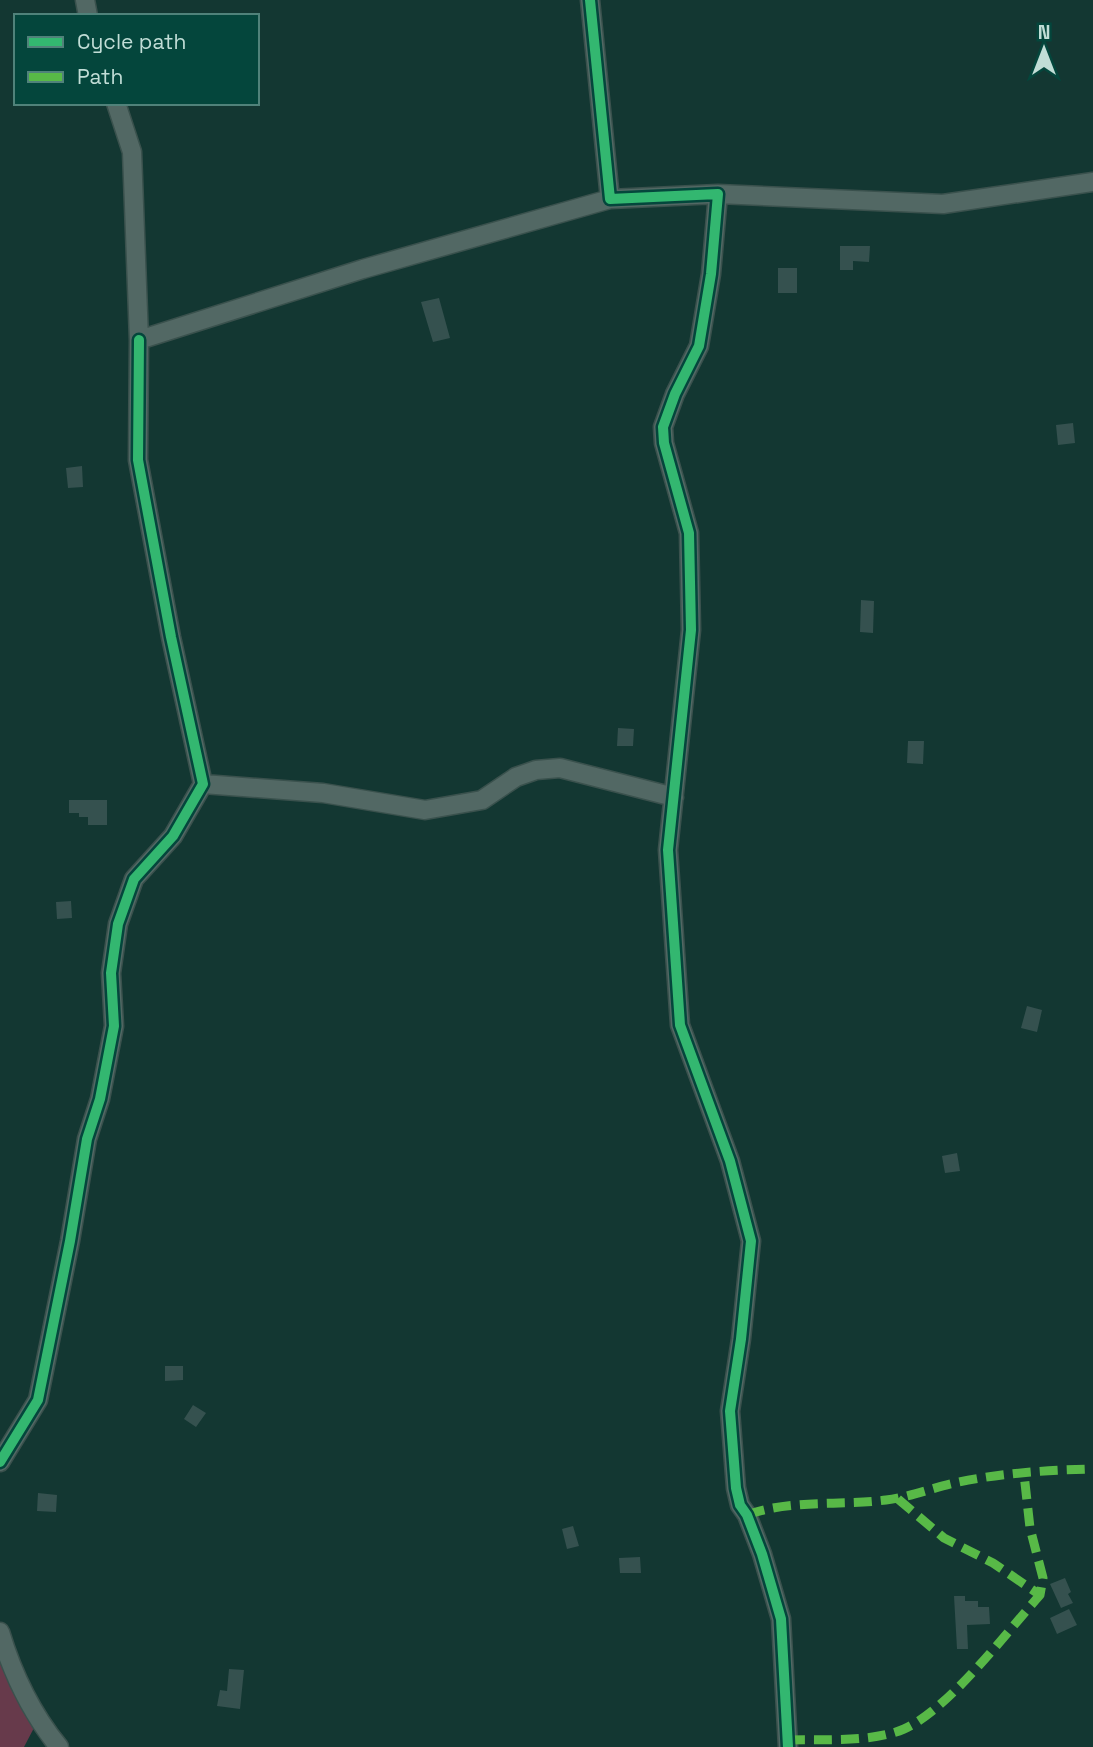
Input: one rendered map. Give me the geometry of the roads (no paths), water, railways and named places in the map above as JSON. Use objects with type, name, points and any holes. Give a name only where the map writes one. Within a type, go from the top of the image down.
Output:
[{"type":"street","points":[[590,0],[610,199]]},
{"type":"street","points":[[0,1462],[38,1400],[88,1139],[100,1099],[114,1026],[111,974],[118,924],[134,879],[173,836],[203,784],[171,637],[138,460],[139,340],[132,152],[117,105]]},
{"type":"street","points":[[139,340],[363,269],[610,199],[718,194],[943,204],[1093,182]]},
{"type":"street","points":[[718,194],[711,274],[699,346],[675,394],[663,427],[664,443],[689,533],[691,630],[668,850],[680,1026],[730,1161],[751,1241],[730,1411],[736,1489],[740,1505],[747,1515],[762,1555],[781,1619],[788,1747]]},
{"type":"street","points":[[203,784],[323,793],[425,810],[482,800],[516,777],[536,770],[560,768],[674,797]]},
{"type":"street","points":[[0,1632],[9,1663],[48,1733],[60,1747]]}]
